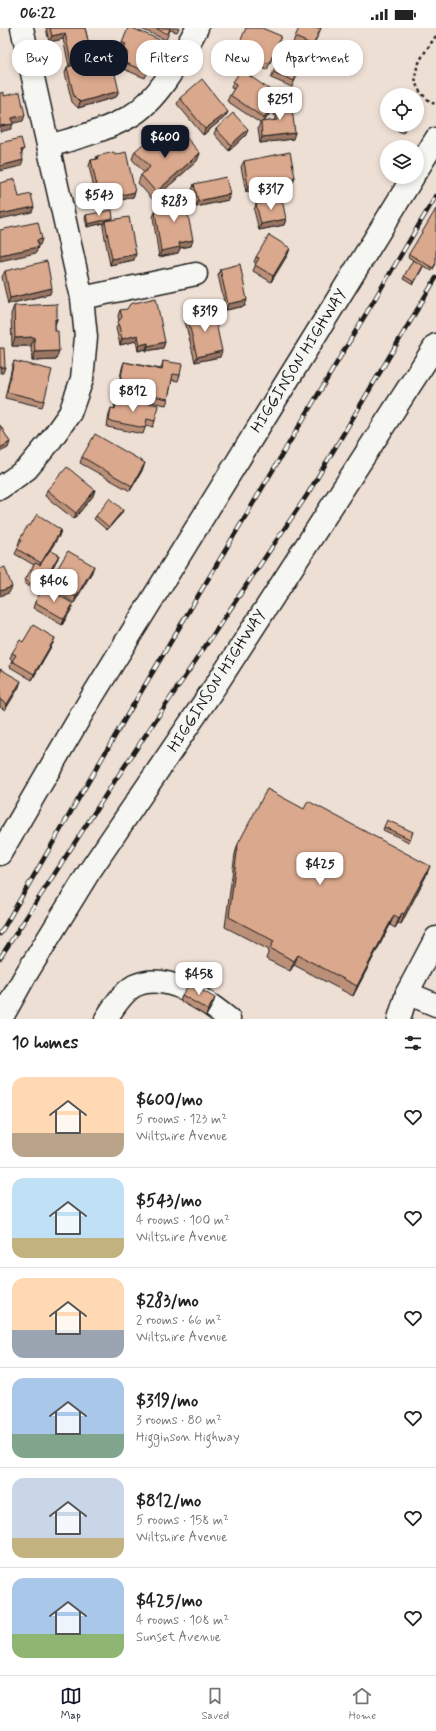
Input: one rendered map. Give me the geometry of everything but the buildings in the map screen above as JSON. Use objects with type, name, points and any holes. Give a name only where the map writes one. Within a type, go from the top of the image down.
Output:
[{"type":"main road","points":[[0,488],[26,469],[48,444],[70,413],[82,379],[86,337],[82,298],[22,28]]},
{"type":"main road","points":[[49,146],[95,132],[130,116],[154,95],[175,67],[197,28]]},
{"type":"main road","points":[[424,159],[436,140]]},
{"type":"main road","name":"HIGGINSON HIGHWAY","points":[[0,854],[92,698],[409,184]]},
{"type":"main road","points":[[82,298],[196,274]]},
{"type":"main road","name":"HIGGINSON HIGHWAY","points":[[1,1019],[89,872],[220,679],[436,344]]},
{"type":"main road","points":[[399,1019],[407,993],[436,938]]},
{"type":"main road","points":[[106,1019],[118,1001],[134,986],[154,981],[179,986],[204,999],[229,1019]]},
{"type":"main road","points":[[407,993],[436,1005]]},
{"type":"path","points":[[435,104],[421,95],[417,89],[414,79],[422,58],[436,36]]},
{"type":"railway","points":[[0,934],[126,717],[436,196]]},
{"type":"railway","points":[[0,958],[116,779],[307,495],[436,278]]}]
